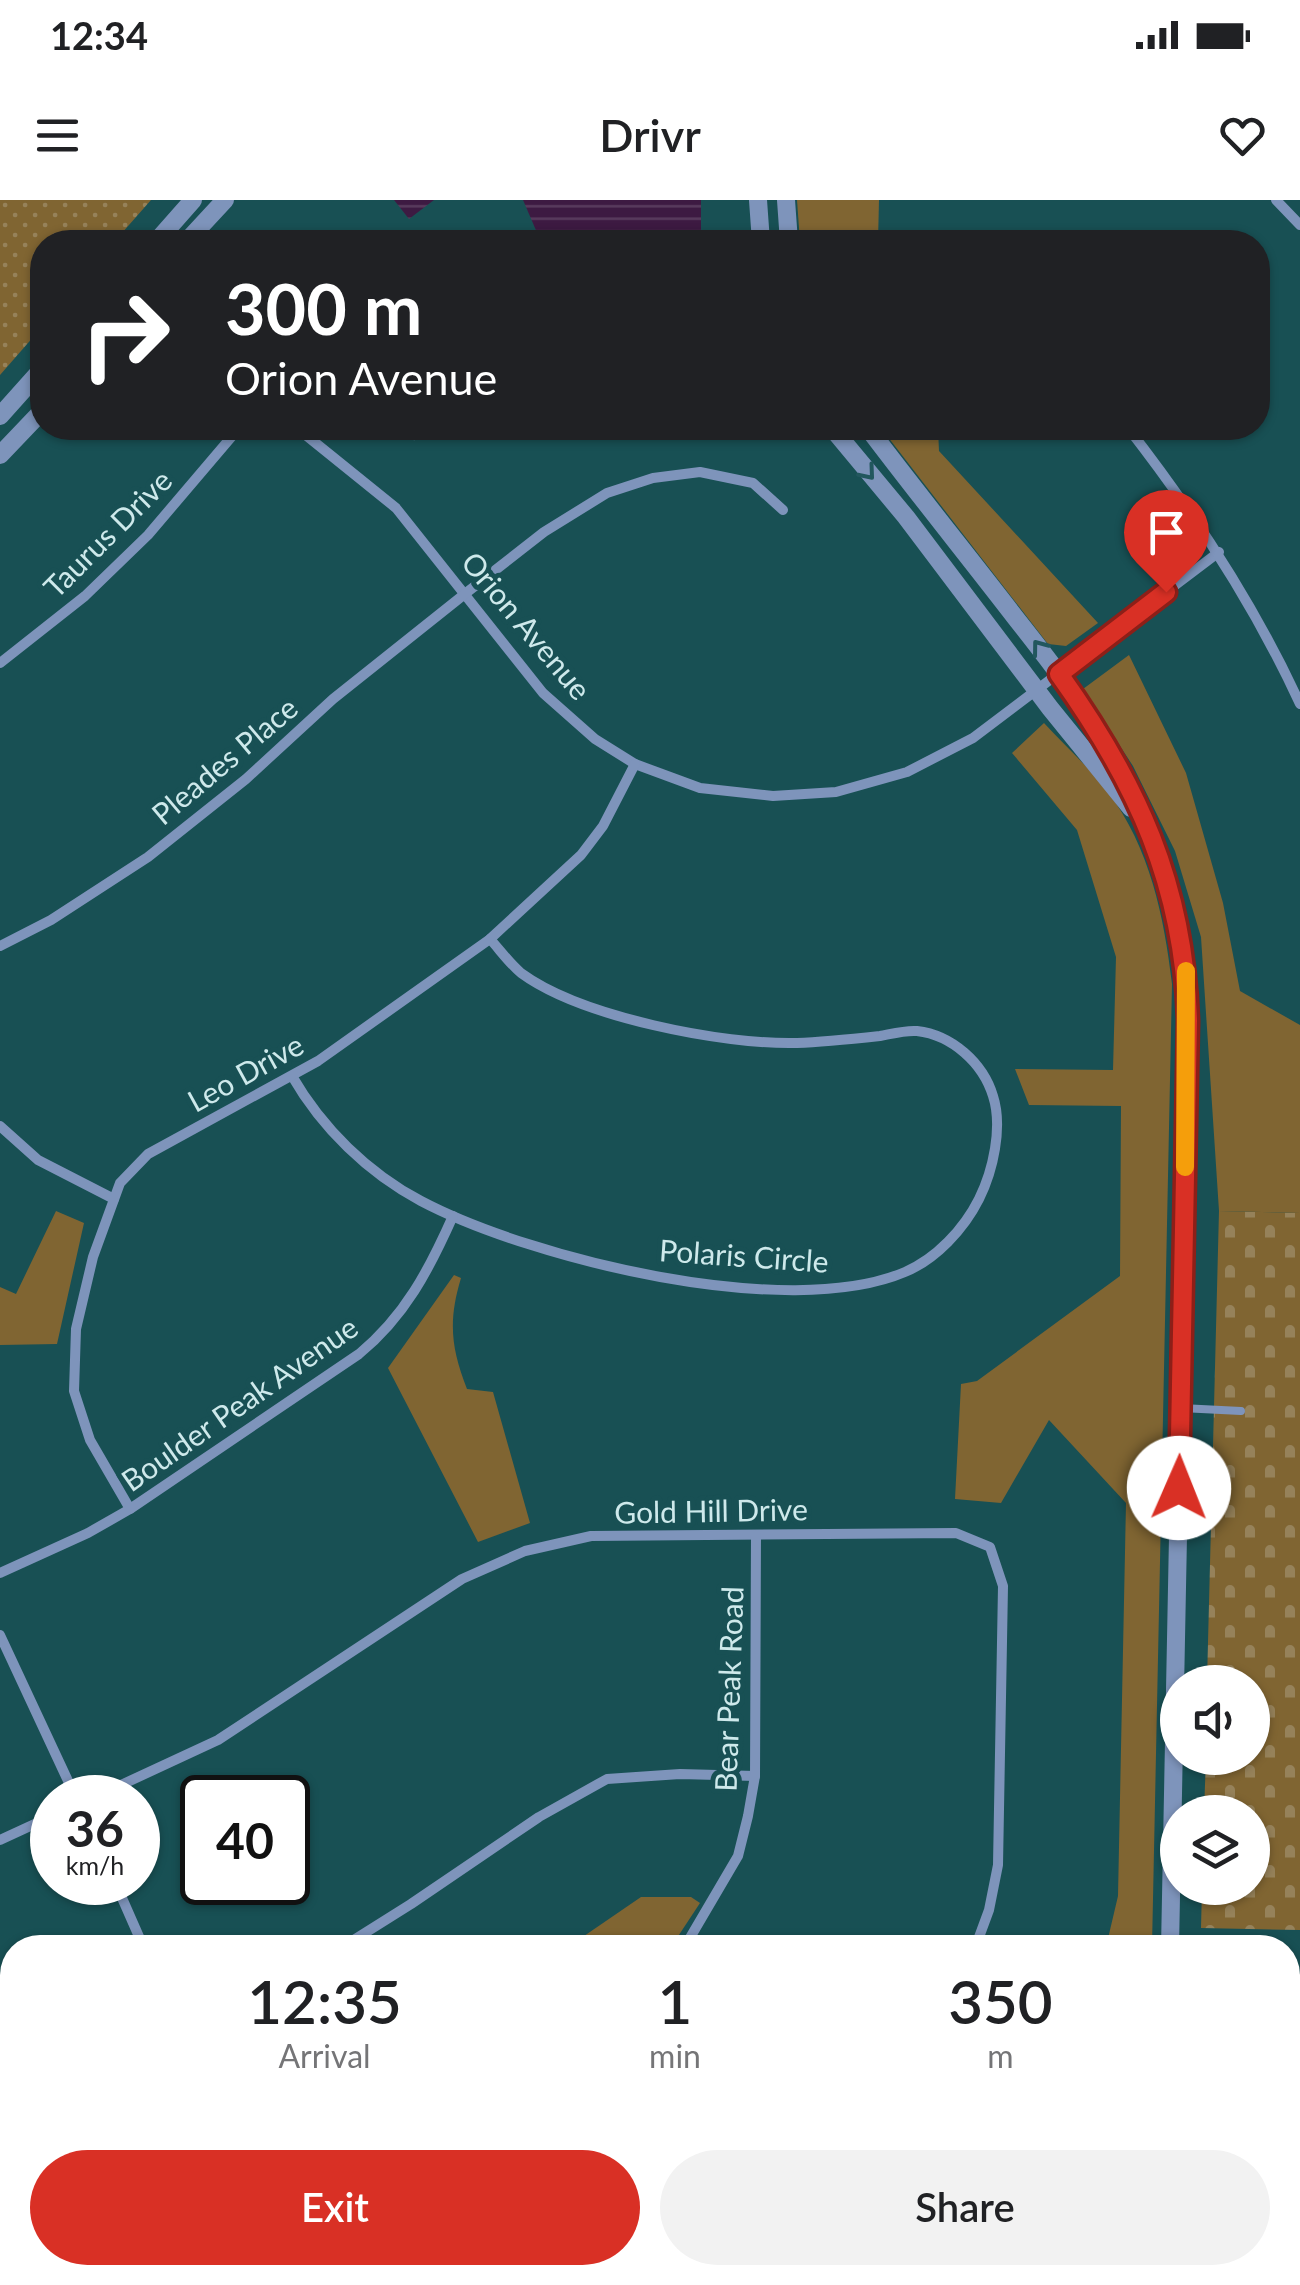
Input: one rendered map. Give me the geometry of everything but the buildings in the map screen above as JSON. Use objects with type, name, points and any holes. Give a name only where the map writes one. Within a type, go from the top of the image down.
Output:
[{"type":"street","points":[[167,230],[193,200]]},
{"type":"street","points":[[197,230],[225,200]]},
{"type":"street","points":[[758,200],[760,230]]},
{"type":"street","points":[[786,200],[788,230]]},
{"type":"street","points":[[1276,200],[1300,225]]},
{"type":"street","points":[[1288,210],[1299,200]]},
{"type":"street","points":[[0,416],[30,382]]},
{"type":"street","points":[[0,456],[30,424]]},
{"type":"street","name":"Taurus Drive","points":[[0,664],[85,596],[148,535],[228,440]]},
{"type":"street","name":"Orion Avenue","points":[[313,440],[396,508],[544,693],[594,739],[635,764],[700,788],[773,796],[836,792],[907,772],[973,738],[1219,552]]},
{"type":"street","points":[[842,440],[1125,797],[1157,852]]},
{"type":"street","points":[[877,440],[1059,674],[1134,792],[1179,927],[1187,981],[1170,1935]]},
{"type":"street","points":[[1137,440],[1219,552],[1258,618],[1300,704]]},
{"type":"street","name":"Pleades Place","points":[[0,946],[51,920],[148,857],[466,592],[544,532],[607,493],[653,478],[700,472],[753,482],[783,510]]},
{"type":"street","name":"Leo Drive","points":[[130,1509],[90,1440],[74,1391],[76,1329],[94,1257],[120,1184],[148,1154],[292,1076],[429,985],[490,939],[582,854],[603,826],[635,764]]},
{"type":"street","name":"Polaris Circle","points":[[292,1076],[327,1127],[354,1154],[418,1200],[519,1242],[586,1262],[658,1277],[790,1289],[847,1286],[908,1272],[952,1238],[971,1216],[983,1190],[996,1135],[994,1097],[976,1062],[948,1040],[916,1031],[793,1044],[680,1032],[617,1016],[555,992],[520,972],[490,939]]},
{"type":"street","points":[[0,1126],[38,1160],[114,1199]]},
{"type":"street","name":"Boulder Peak Avenue","points":[[0,1573],[130,1509],[358,1354],[385,1332],[417,1291],[453,1216]]},
{"type":"street","name":"Gold Hill Drive","points":[[143,1775],[218,1740],[462,1579],[525,1551],[591,1536],[956,1533],[990,1547],[1002,1586],[998,1865],[980,1935]]},
{"type":"street","name":"Bear Peak Road","points":[[692,1935],[738,1856],[754,1776],[756,1534]]},
{"type":"street","points":[[0,1635],[65,1775]]},
{"type":"street","points":[[361,1935],[539,1816],[607,1780],[680,1774],[754,1776]]},
{"type":"street","points":[[0,1840],[30,1826]]},
{"type":"street","points":[[125,1905],[138,1935]]},
{"type":"lane","points":[[1180,1408],[1242,1411]]},
{"type":"green space","points":[[0,200],[151,200],[125,230],[30,230],[30,341],[0,375]]},
{"type":"green space","points":[[797,200],[879,200],[878,230],[799,230]]},
{"type":"green space","points":[[890,440],[939,440],[939,451],[1098,623],[1066,646],[1048,644]]},
{"type":"green space","points":[[1129,655],[1186,773],[1223,903],[1240,991],[1300,1025],[1300,1213],[1219,1211],[1201,937],[1175,851],[1133,766],[1083,689]]},
{"type":"green space","points":[[1044,723],[1101,783],[1145,859],[1165,933],[1172,984],[1152,1935],[1109,1935],[1118,1896],[1126,1503],[1049,1420],[1001,1503],[955,1499],[961,1384],[977,1381],[1120,1276],[1121,1106],[1029,1105],[1015,1069],[1113,1070],[1116,957],[1077,830],[1012,753]]},
{"type":"green space","points":[[56,1211],[84,1223],[57,1344],[0,1345],[0,1287],[16,1294]]},
{"type":"green space","points":[[1219,1211],[1300,1213],[1300,1930],[1201,1928],[1202,1905],[1270,1905],[1270,1795],[1205,1795],[1205,1775],[1270,1775],[1270,1665],[1207,1665]]},
{"type":"green space","points":[[454,1275],[461,1278],[453,1321],[462,1374],[467,1389],[493,1392],[530,1523],[478,1542],[388,1368]]},
{"type":"green space","points":[[641,1897],[691,1897],[700,1903],[679,1935],[586,1935]]},
{"type":"shaded area","points":[[394,200],[434,200],[409,219]]},
{"type":"shaded area","points":[[523,200],[701,200],[701,230],[536,230]]},
{"type":"slow traffic","points":[[1185,1167],[1186,971]]},
{"type":"route","points":[[1166,592],[1059,674],[1134,792],[1157,852],[1183,945],[1188,1021],[1179,1488]]}]
